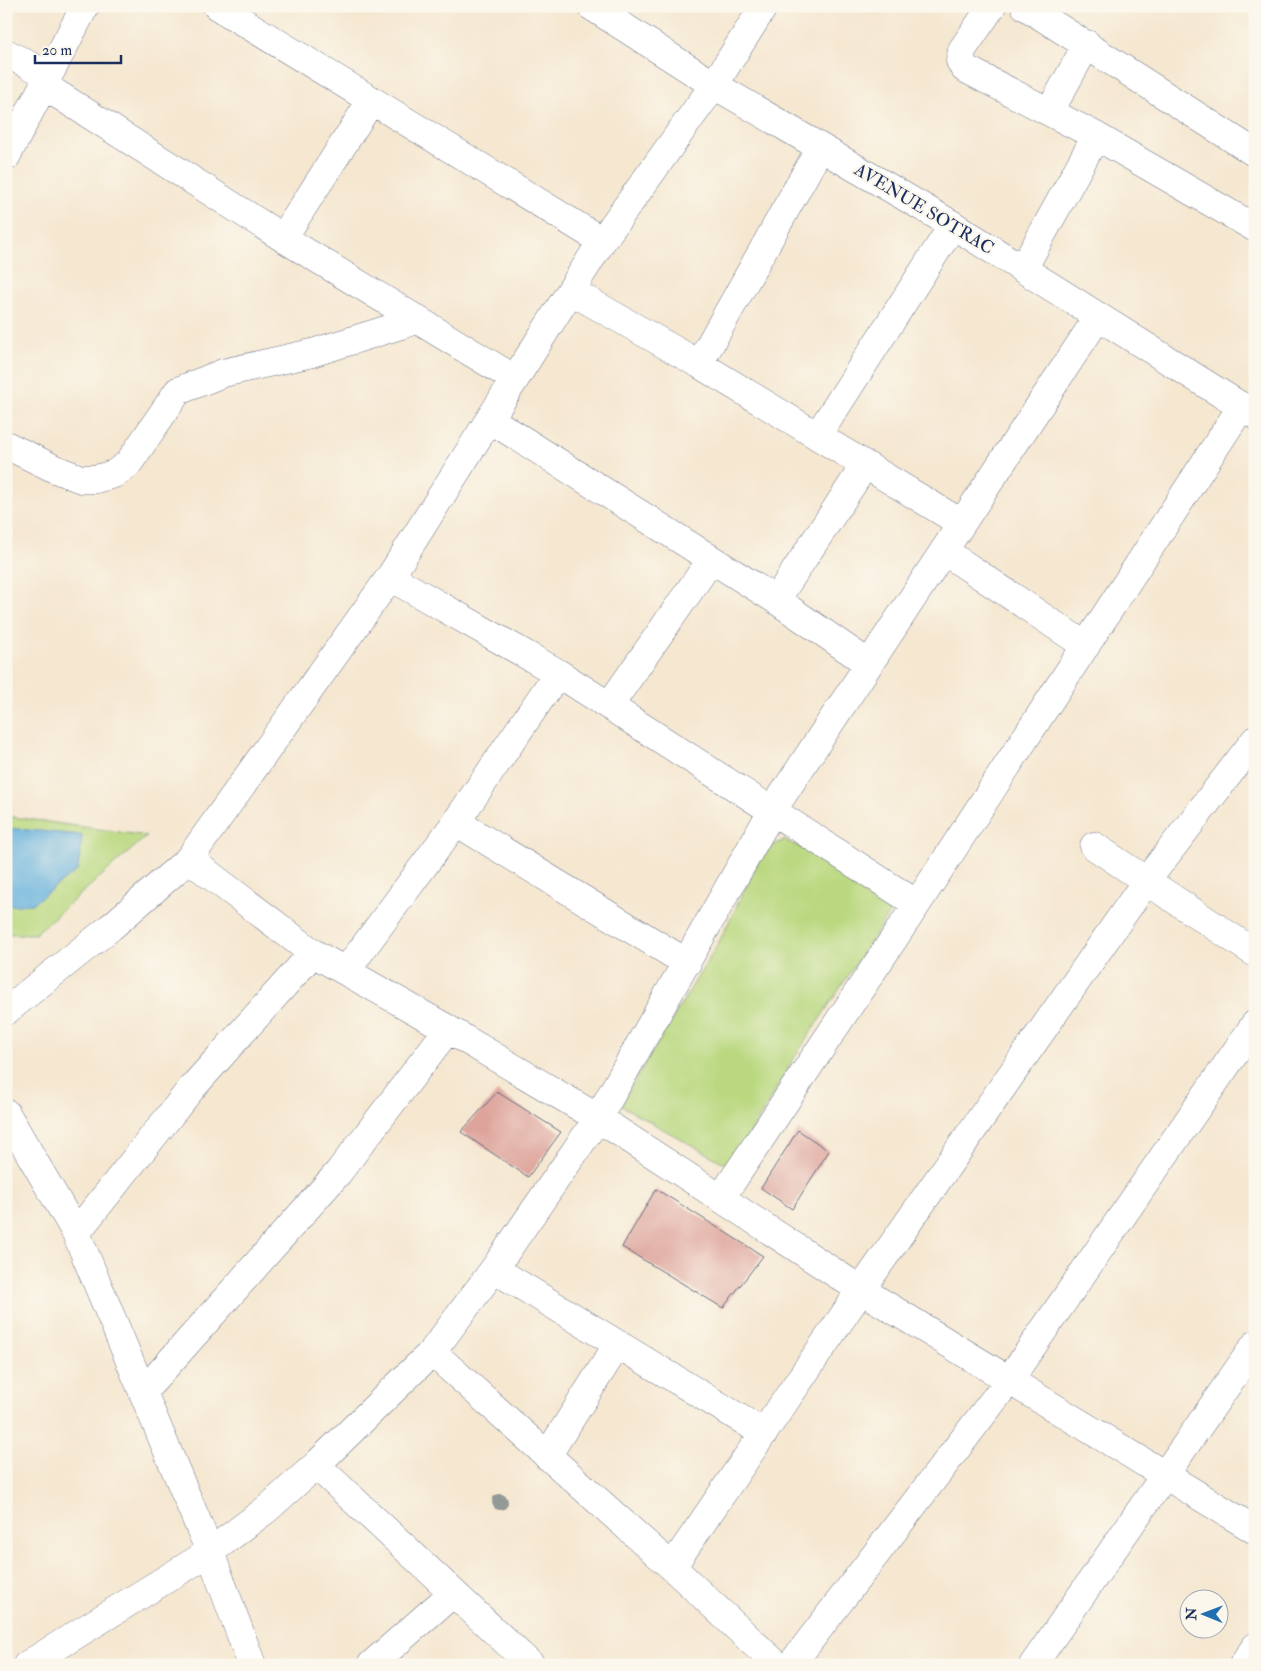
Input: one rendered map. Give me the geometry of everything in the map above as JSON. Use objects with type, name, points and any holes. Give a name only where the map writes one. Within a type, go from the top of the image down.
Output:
[{"type":"street","points":[[6,157],[85,6]]},
{"type":"street","points":[[217,6],[602,241]]},
{"type":"street","name":"AVENUE SOTRAC","points":[[591,6],[714,85],[953,225],[1248,410]]},
{"type":"street","points":[[6,1011],[112,927],[189,858],[390,577],[491,420],[602,241],[714,85],[764,6]]},
{"type":"street","points":[[992,6],[962,50],[960,60],[964,68],[1096,136],[1255,228]]},
{"type":"street","points":[[1025,6],[1255,153]]},
{"type":"street","points":[[1050,111],[1087,44]]},
{"type":"street","points":[[6,53],[283,238],[515,379]]},
{"type":"street","points":[[283,238],[372,101]]},
{"type":"street","points":[[1023,269],[1096,136]]},
{"type":"street","points":[[698,364],[820,148]]},
{"type":"street","points":[[818,436],[953,225]]},
{"type":"street","points":[[572,291],[698,364],[961,523]]},
{"type":"street","points":[[27,1665],[210,1552],[267,1510],[432,1352],[494,1269],[598,1118],[772,811],[1098,317]]},
{"type":"street","points":[[6,445],[81,479],[96,479],[114,474],[128,464],[178,391],[222,373],[312,353],[417,320]]},
{"type":"street","points":[[720,1198],[917,904],[1086,646],[1248,410]]},
{"type":"street","points":[[491,420],[776,600],[869,664]]},
{"type":"street","points":[[776,600],[864,465]]},
{"type":"street","points":[[944,551],[1086,646]]},
{"type":"street","points":[[609,706],[712,560]]},
{"type":"street","points":[[390,577],[558,673],[917,904]]},
{"type":"street","points":[[346,971],[456,822],[558,673]]},
{"type":"street","points":[[672,1567],[861,1290],[1147,880],[1255,740]]},
{"type":"street","points":[[456,822],[687,963]]},
{"type":"street","points":[[1094,846],[1255,953]]},
{"type":"street","points":[[189,858],[313,953],[448,1029],[598,1118],[861,1290],[1255,1530]]},
{"type":"street","points":[[76,1232],[191,1089],[313,953]]},
{"type":"street","points":[[791,1665],[1009,1380],[1255,1024]]},
{"type":"street","points":[[143,1392],[338,1173],[448,1029]]},
{"type":"street","points":[[6,1113],[76,1232],[210,1552],[252,1665]]},
{"type":"street","points":[[494,1269],[764,1433]]},
{"type":"street","points":[[547,1456],[618,1344]]},
{"type":"street","points":[[1033,1665],[1255,1345]]},
{"type":"street","points":[[432,1352],[672,1567],[777,1665]]},
{"type":"street","points":[[316,1465],[531,1665]]},
{"type":"street","points":[[371,1665],[453,1593]]},
{"type":"street","points":[[1243,1665],[1255,1647]]},
{"type":"green space","points":[[6,816],[147,836],[35,934],[6,934]]},
{"type":"green space","points":[[784,840],[836,864],[890,912],[796,1055],[731,1167],[620,1105],[719,942],[764,850]]},
{"type":"water","points":[[8,828],[82,835],[78,870],[32,904],[6,906]]},
{"type":"building","points":[[497,1092],[561,1132],[528,1177],[461,1132]]},
{"type":"building","points":[[798,1130],[829,1151],[792,1209],[761,1188]]},
{"type":"building","points":[[656,1189],[763,1256],[723,1308],[622,1247]]}]
